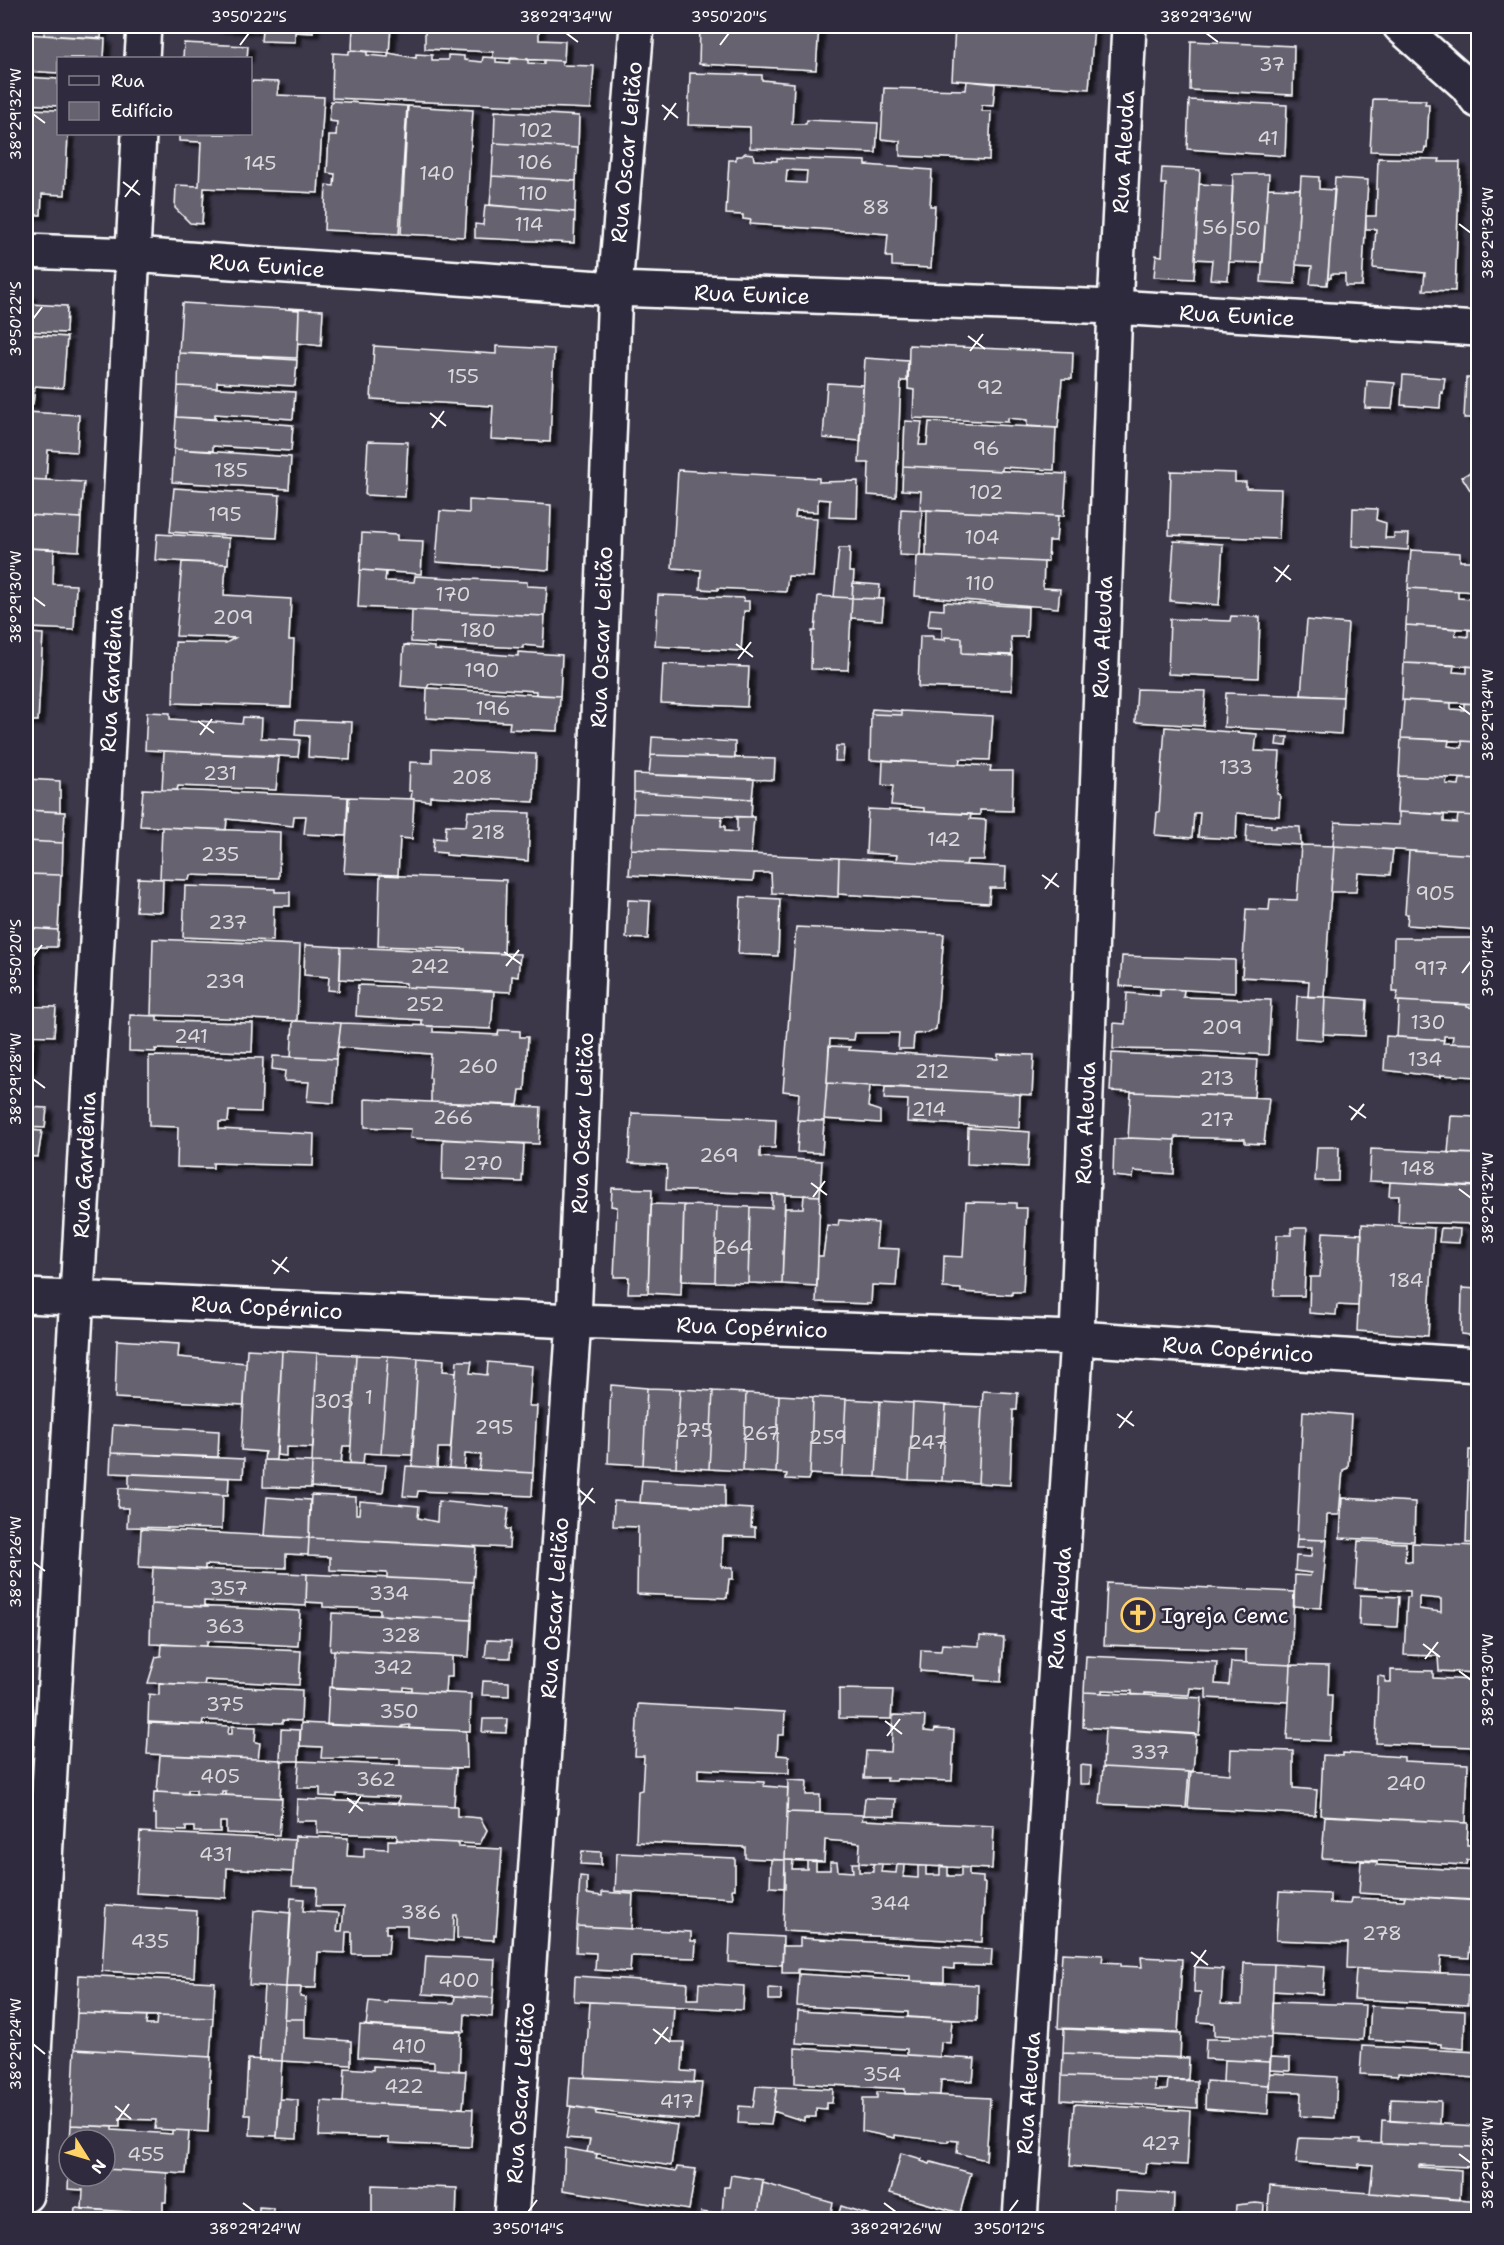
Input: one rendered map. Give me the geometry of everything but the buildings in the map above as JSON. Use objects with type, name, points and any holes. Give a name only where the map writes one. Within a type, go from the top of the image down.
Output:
[{"type":"street","points":[[142,57],[144,26]]},
{"type":"street","name":"Rua Oscar Leitão","points":[[511,2220],[574,1321],[615,289],[637,26]]},
{"type":"street","name":"Rua Aleuda","points":[[1020,2220],[1077,1338],[1115,307],[1129,26]]},
{"type":"street","points":[[1400,26],[1466,85],[1479,100]]},
{"type":"street","name":"Rua Gardênia","points":[[26,2195],[105,812],[139,135]]},
{"type":"street","name":"Rua Eunice","points":[[26,251],[132,255],[615,289],[1115,307],[1479,329]]},
{"type":"street","name":"Rua Copérnico","points":[[26,1296],[574,1321],[1077,1338],[1479,1365]]},
{"type":"place","name":"Igreja Cemc","points":[[1138,1615]]}]
